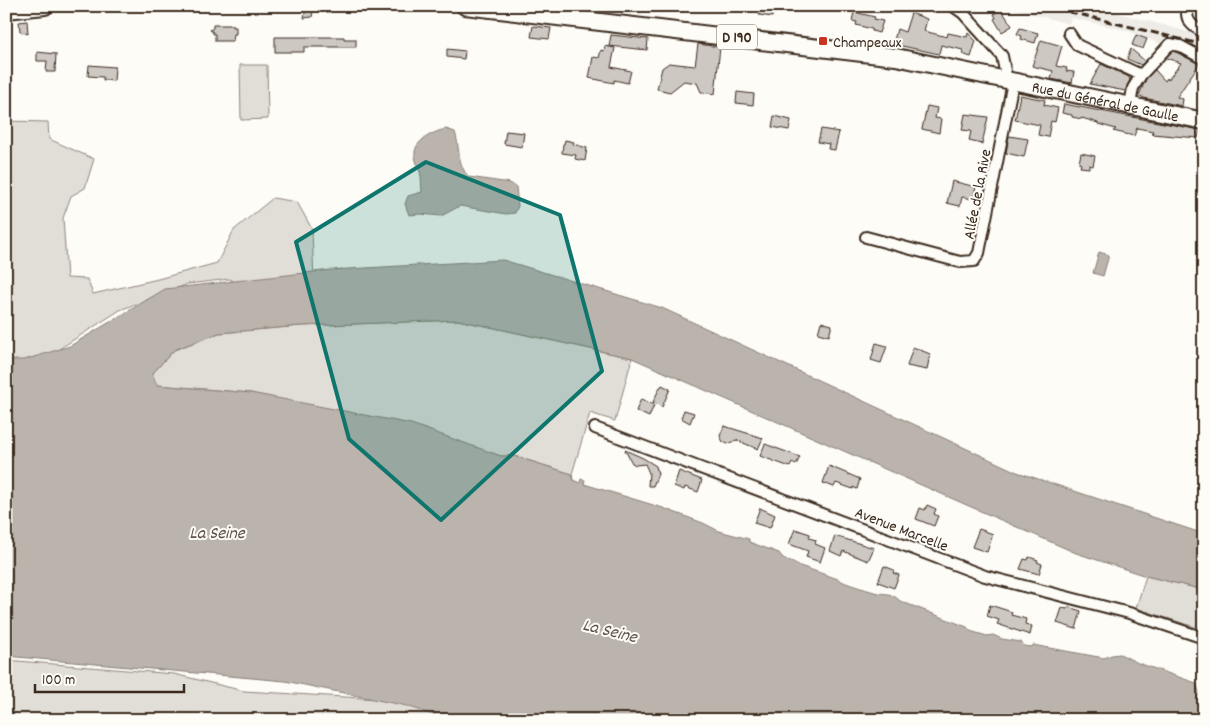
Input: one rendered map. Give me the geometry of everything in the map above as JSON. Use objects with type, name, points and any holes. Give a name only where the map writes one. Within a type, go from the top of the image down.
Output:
[{"type":"main road","points":[[6,10],[45,6]]},
{"type":"main road","name":"D 190","points":[[465,6],[861,52],[896,57],[1010,81]]},
{"type":"main road","name":"Rue du Général de Gaulle","points":[[1010,81],[1204,120]]},
{"type":"street","points":[[953,6],[962,13],[1002,56],[1010,81]]},
{"type":"street","points":[[1188,6],[1187,17],[1193,28],[1204,32]]},
{"type":"street","points":[[1069,33],[1077,45],[1141,75]]},
{"type":"street","points":[[1130,105],[1133,88],[1141,75],[1170,44],[1180,46],[1204,59]]},
{"type":"street","name":"Allée de la Rive","points":[[866,237],[960,262],[974,261],[979,253],[1010,81]]},
{"type":"street","name":"Avenue Marcelle","points":[[596,428],[986,576],[1129,613],[1204,638]]},
{"type":"highlighted area","points":[[426,162],[560,215],[602,371],[441,520],[349,439],[296,242]]},
{"type":"shaded area","points":[[1002,6],[1092,6],[1204,36],[1204,55],[1164,45],[1125,30],[1071,18],[1069,24]]},
{"type":"shaded area","points":[[240,65],[267,65],[268,119],[241,120]]},
{"type":"shaded area","points":[[6,121],[48,122],[49,139],[94,159],[85,188],[71,196],[63,218],[67,278],[87,279],[93,294],[217,263],[234,230],[273,198],[297,202],[312,229],[314,282],[242,285],[229,279],[188,284],[120,310],[45,358],[6,367]]},
{"type":"shaded area","points":[[458,320],[632,358],[615,421],[590,413],[572,474],[514,456],[501,456],[251,393],[157,385],[152,374],[174,350],[219,333],[301,326]]},
{"type":"shaded area","points":[[1146,576],[1204,590],[1204,630],[1136,608]]},
{"type":"shaded area","points":[[6,660],[174,674],[244,691],[412,701],[462,720],[6,720]]},
{"type":"water","points":[[446,129],[455,132],[462,167],[469,177],[510,183],[516,187],[518,206],[515,213],[506,214],[460,206],[441,216],[409,215],[405,204],[408,196],[422,192],[421,174],[415,157],[416,148],[422,140]]},
{"type":"water","points":[[1099,252],[1109,255],[1103,276],[1093,273]]},
{"type":"water","name":"La Seine","points":[[503,260],[662,308],[1017,472],[1204,534],[1204,590],[1146,576],[1076,553],[632,358],[458,320],[301,326],[219,333],[174,350],[152,374],[157,385],[251,393],[411,424],[501,456],[514,456],[572,474],[573,480],[580,483],[581,479],[585,480],[584,484],[663,508],[719,531],[749,539],[749,542],[779,553],[783,558],[800,566],[845,583],[890,595],[900,601],[967,627],[970,631],[1021,642],[1024,646],[1032,647],[1033,645],[1104,658],[1120,654],[1138,663],[1196,683],[1204,705],[1204,720],[448,720],[407,706],[285,681],[6,656],[6,360],[24,360],[70,346],[165,289],[331,270]]},
{"type":"building","points":[[306,6],[314,6],[312,17],[304,18]]},
{"type":"building","points":[[760,6],[774,6],[772,17],[759,15]]},
{"type":"building","points":[[1001,9],[1012,26],[1002,32],[994,19],[996,18],[994,14]]},
{"type":"building","points":[[854,12],[883,21],[879,33],[856,25],[857,22],[852,21]]},
{"type":"building","points":[[911,13],[927,19],[924,31],[947,37],[948,33],[967,37],[968,33],[976,41],[971,57],[962,54],[963,50],[941,45],[939,54],[893,44],[897,29],[905,32]]},
{"type":"building","points":[[27,21],[28,34],[20,31],[19,22]]},
{"type":"building","points":[[213,25],[233,25],[233,27],[236,27],[233,41],[215,41],[215,34],[210,30],[213,28]]},
{"type":"building","points":[[533,26],[551,28],[549,39],[531,37]]},
{"type":"building","points":[[1020,28],[1038,33],[1035,43],[1021,39],[1022,36],[1017,34]]},
{"type":"building","points":[[611,35],[648,39],[647,50],[609,46]]},
{"type":"building","points":[[1136,35],[1147,39],[1143,49],[1132,45]]},
{"type":"building","points":[[275,37],[344,37],[344,39],[356,39],[356,47],[304,47],[304,52],[275,52]]},
{"type":"building","points":[[1041,40],[1062,46],[1056,66],[1067,68],[1066,71],[1074,72],[1072,83],[1051,79],[1053,71],[1032,66]]},
{"type":"building","points":[[698,44],[720,47],[715,94],[701,92],[697,83],[684,81],[670,92],[657,89],[662,68],[669,63],[695,66]]},
{"type":"building","points":[[605,46],[615,48],[611,67],[631,71],[628,83],[614,80],[614,83],[589,78],[593,57],[599,58],[601,50],[604,51]]},
{"type":"building","points":[[447,49],[465,51],[464,59],[447,57]]},
{"type":"building","points":[[1131,49],[1145,61],[1141,65],[1127,59]]},
{"type":"building","points":[[1172,51],[1199,64],[1177,97],[1183,99],[1182,106],[1144,98],[1139,95],[1146,79],[1155,70],[1165,81],[1167,78],[1168,80],[1181,63],[1166,58]]},
{"type":"building","points":[[37,52],[56,54],[55,72],[46,72],[47,61],[37,61]]},
{"type":"building","points":[[1101,64],[1129,77],[1130,80],[1125,91],[1090,84]]},
{"type":"building","points":[[89,65],[115,67],[114,81],[103,80],[103,77],[88,76]]},
{"type":"building","points":[[737,92],[754,94],[753,105],[736,103]]},
{"type":"building","points":[[1020,95],[1045,100],[1044,105],[1058,108],[1055,122],[1051,121],[1048,137],[1038,135],[1040,125],[1015,120]]},
{"type":"building","points":[[1064,104],[1200,130],[1198,138],[1152,134],[1153,131],[1137,128],[1134,136],[1113,131],[1116,129],[1062,113]]},
{"type":"building","points":[[927,106],[937,108],[935,118],[941,119],[939,133],[922,129]]},
{"type":"building","points":[[965,114],[988,117],[982,144],[969,141],[971,131],[962,130]]},
{"type":"building","points":[[774,116],[791,120],[789,130],[772,127]]},
{"type":"building","points":[[821,129],[839,132],[835,150],[828,149],[829,144],[818,142]]},
{"type":"building","points":[[506,131],[524,133],[522,147],[504,144]]},
{"type":"building","points":[[1009,136],[1028,139],[1024,157],[1006,153]]},
{"type":"building","points":[[565,140],[587,148],[585,161],[575,159],[576,155],[562,153]]},
{"type":"building","points":[[1081,153],[1095,156],[1093,166],[1089,165],[1089,168],[1080,167]]},
{"type":"building","points":[[952,181],[976,187],[973,199],[962,197],[960,206],[947,203]]},
{"type":"building","points":[[821,322],[832,325],[829,336],[818,333]]},
{"type":"building","points":[[876,343],[887,346],[881,363],[871,360]]},
{"type":"building","points":[[913,347],[930,354],[927,370],[907,366]]},
{"type":"building","points":[[662,385],[670,389],[662,407],[653,402]]},
{"type":"building","points":[[641,399],[654,405],[649,417],[636,411]]},
{"type":"building","points":[[684,410],[694,413],[690,423],[681,418]]},
{"type":"building","points":[[724,426],[763,438],[758,449],[736,440],[728,444],[723,442],[720,436]]},
{"type":"building","points":[[765,444],[800,457],[796,465],[792,463],[790,467],[760,456]]},
{"type":"building","points":[[625,450],[656,466],[658,474],[653,486],[648,486],[649,473],[645,464],[636,465],[632,463]]},
{"type":"building","points":[[829,466],[860,479],[857,489],[836,483],[834,487],[823,483]]},
{"type":"building","points":[[679,471],[702,480],[698,492],[685,487],[684,490],[674,486]]},
{"type":"building","points":[[927,505],[936,509],[934,514],[938,516],[934,526],[916,519],[920,508],[925,510]]},
{"type":"building","points":[[760,508],[775,515],[770,528],[754,523]]},
{"type":"building","points":[[795,529],[810,534],[809,538],[816,540],[815,544],[825,548],[820,562],[806,557],[808,551],[789,544]]},
{"type":"building","points":[[979,529],[993,534],[987,552],[972,547]]},
{"type":"building","points":[[835,536],[874,548],[868,561],[843,551],[841,556],[830,551]]},
{"type":"building","points":[[1029,557],[1038,560],[1037,562],[1042,564],[1039,574],[1020,569],[1024,559],[1028,560]]},
{"type":"building","points":[[884,566],[894,570],[893,573],[899,575],[894,588],[878,582]]},
{"type":"building","points":[[990,605],[1012,612],[1011,615],[1026,619],[1025,624],[1032,626],[1030,635],[997,624],[999,620],[987,616]]},
{"type":"building","points":[[1068,607],[1081,611],[1076,629],[1057,623],[1062,608],[1067,609]]},
{"type":"railway","points":[[1046,6],[1204,45]]},
{"type":"place","name":"Champeaux","points":[[823,41]]}]
